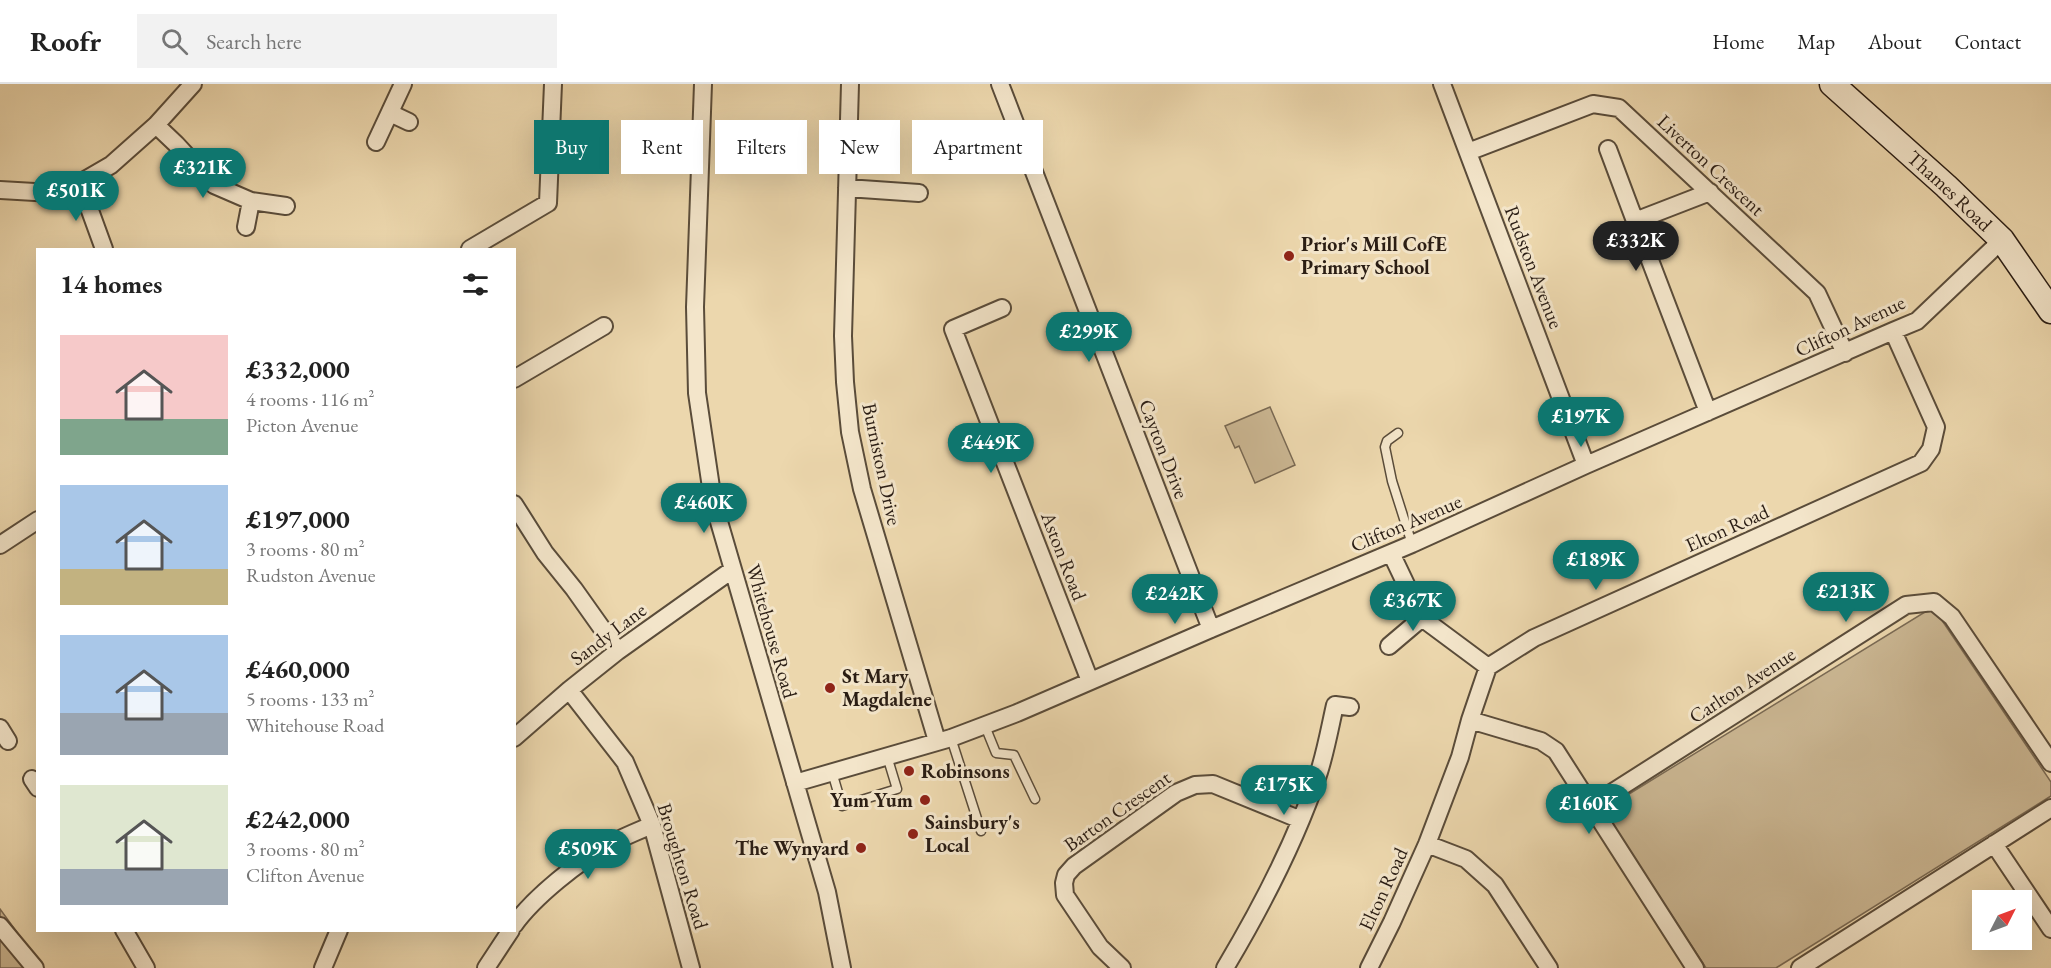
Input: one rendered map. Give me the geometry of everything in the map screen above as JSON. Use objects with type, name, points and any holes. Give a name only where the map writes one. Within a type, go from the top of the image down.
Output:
[{"type":"street","points":[[0,190],[52,193],[80,183],[111,165],[156,125],[193,84]]},
{"type":"street","points":[[376,142],[403,84]]},
{"type":"street","points":[[472,248],[548,203],[554,84]]},
{"type":"street","name":"Whitehouse Road","points":[[703,84],[695,307],[697,393],[713,501],[827,892],[842,968]]},
{"type":"street","name":"Burniston Drive","points":[[850,84],[843,336],[850,432],[862,489],[944,739]]},
{"type":"street","name":"Cayton Drive","points":[[1000,84],[1211,628]]},
{"type":"street","name":"Rudston Avenue","points":[[1442,84],[1586,465]]},
{"type":"street","name":"Thames Road","points":[[1832,84],[1946,186],[2002,240],[2051,311]]},
{"type":"street","name":"Liverton Crescent","points":[[1468,152],[1593,104],[1619,108],[1817,292],[1845,353]]},
{"type":"street","points":[[390,113],[409,122]]},
{"type":"street","points":[[156,125],[213,185],[251,201],[286,206]]},
{"type":"street","points":[[1608,149],[1708,412]]},
{"type":"street","points":[[80,183],[104,248]]},
{"type":"street","points":[[847,188],[919,193]]},
{"type":"street","points":[[1635,221],[1710,192]]},
{"type":"street","points":[[246,226],[251,201]]},
{"type":"street","name":"Clifton Avenue","points":[[795,783],[985,726],[1412,544],[1586,465],[1917,321],[2002,240]]},
{"type":"street","name":"Aston Road","points":[[1002,308],[953,328],[1090,681]]},
{"type":"street","points":[[516,378],[604,326]]},
{"type":"street","name":"Elton Road","points":[[1369,968],[1427,844],[1460,757],[1488,667],[1534,638],[1921,463],[1932,449],[1936,427],[1893,331]]},
{"type":"street","points":[[516,509],[545,553],[618,651]]},
{"type":"street","points":[[0,545],[36,521]]},
{"type":"street","points":[[1391,553],[1422,618],[1488,667]]},
{"type":"street","name":"Sandy Lane","points":[[516,736],[618,651],[732,570]]},
{"type":"street","name":"Carlton Avenue","points":[[1591,806],[1906,605],[1934,602],[1952,617],[2051,763]]},
{"type":"street","points":[[1389,646],[1422,618]]},
{"type":"street","name":"Broughton Road","points":[[569,690],[625,762],[652,825],[688,967]]},
{"type":"street","points":[[1226,968],[1274,878],[1301,820],[1320,770],[1335,705],[1350,707]]},
{"type":"street","points":[[1470,720],[1542,741],[1556,750],[1695,968]]},
{"type":"street","name":"Barton Crescent","points":[[1122,968],[1100,947],[1065,895],[1066,875],[1074,866],[1176,793],[1195,785],[1213,784],[1301,820]]},
{"type":"street","points":[[1800,968],[2051,808]]},
{"type":"street","points":[[516,923],[538,899],[588,858],[611,843],[652,825]]},
{"type":"street","points":[[1427,844],[1466,859],[1495,885],[1549,968]]},
{"type":"street","points":[[1994,844],[2051,929]]},
{"type":"street","points":[[0,926],[35,968]]},
{"type":"street","points":[[125,932],[146,968]]},
{"type":"street","points":[[324,968],[333,932]]},
{"type":"street","points":[[486,968],[510,932]]},
{"type":"lane","points":[[1398,433],[1387,441],[1385,447],[1392,481],[1412,544]]},
{"type":"lane","points":[[985,726],[996,753],[1014,755],[1035,799]]},
{"type":"lane","points":[[944,739],[981,831]]},
{"type":"lane","points":[[831,771],[842,806],[897,789],[886,755]]},
{"type":"shaded area","points":[[1270,407],[1295,465],[1255,483],[1239,446],[1235,448],[1225,426]]},
{"type":"shaded area","points":[[1933,607],[2051,782],[2051,796],[1776,968],[1706,968],[1603,810]]},
{"type":"shaded area","points":[[0,909],[43,968],[0,968]]},
{"type":"place","name":"Prior's Mill CofE Primary School","points":[[1289,256]]},
{"type":"place","name":"St Mary Magdalene","points":[[830,688]]},
{"type":"place","name":"Robinsons","points":[[909,771]]},
{"type":"place","name":"Yum Yum","points":[[925,800]]},
{"type":"place","name":"Sainsbury's Local","points":[[913,834]]},
{"type":"place","name":"The Wynyard","points":[[861,848]]}]
